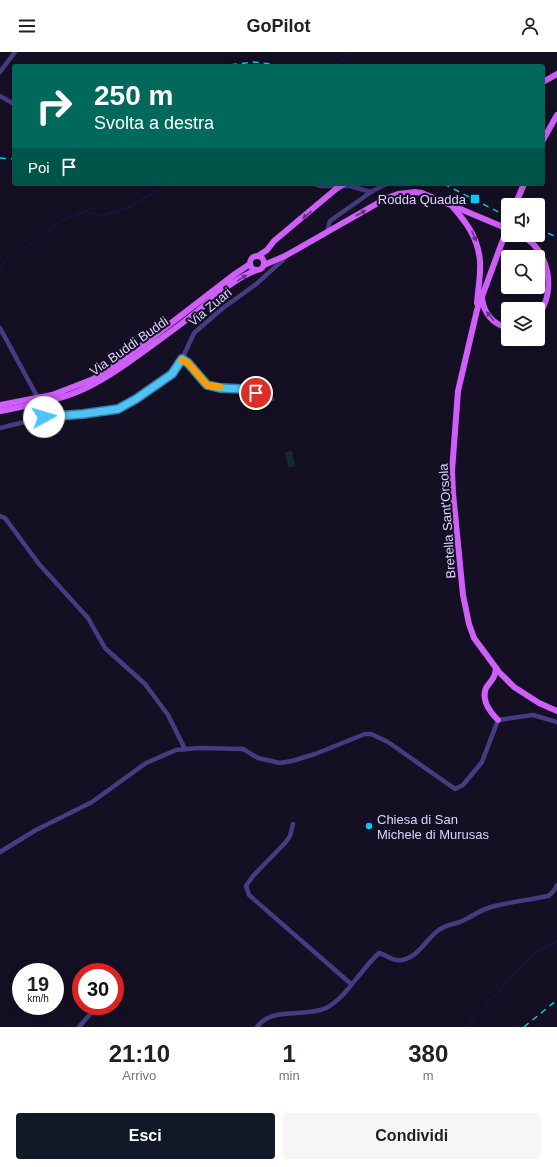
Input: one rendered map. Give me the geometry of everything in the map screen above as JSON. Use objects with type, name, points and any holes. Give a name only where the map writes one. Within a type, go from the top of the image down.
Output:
[{"type":"main road","points":[[545,81],[557,74]]},
{"type":"main road","points":[[545,136],[557,115]]},
{"type":"main road","points":[[341,186],[274,241],[266,250],[258,256],[252,258],[250,264],[253,269],[262,269],[264,265],[285,256],[385,199],[398,194],[415,192],[422,194],[501,226]]},
{"type":"main road","points":[[518,198],[523,186]]},
{"type":"main road","points":[[451,205],[467,223],[477,244],[480,262],[477,310]]},
{"type":"main road","name":"Bretella Sant'Orsola","points":[[502,242],[477,310],[458,391],[452,471],[465,602],[469,624],[474,638],[496,668],[514,687],[539,704],[557,711]]},
{"type":"main road","points":[[531,242],[538,248],[550,270],[551,278],[549,296],[545,306]]},
{"type":"main road","points":[[258,256],[263,260],[264,265]]},
{"type":"main road","name":"Via Buddi Buddi","points":[[0,411],[39,400],[91,380],[107,371],[250,264]]},
{"type":"main road","name":"Via Buddi Buddi","points":[[0,405],[76,393],[95,384],[114,372],[233,283],[257,270]]},
{"type":"main road","points":[[482,295],[483,306],[488,316],[501,325]]},
{"type":"main road","points":[[496,668],[495,675],[486,690],[485,695],[488,710],[498,720]]},
{"type":"main road","points":[[490,683],[499,678],[505,678]]},
{"type":"street","points":[[0,72],[15,52]]},
{"type":"street","points":[[0,96],[12,103]]},
{"type":"street","points":[[320,186],[350,186],[371,192]]},
{"type":"street","points":[[327,232],[330,221],[371,192],[382,186]]},
{"type":"street","name":"Via Zuari","points":[[0,428],[44,417],[83,414],[118,409],[136,399],[172,374],[182,359],[194,333],[255,284],[283,260],[285,256]]},
{"type":"street","points":[[0,328],[39,400],[44,417]]},
{"type":"street","points":[[182,359],[188,363],[207,385],[220,388],[244,389],[272,399]]},
{"type":"street","points":[[0,516],[5,518],[39,564],[88,618],[105,648],[145,684],[168,715],[185,749]]},
{"type":"street","points":[[0,852],[36,830],[92,802],[146,763],[176,750],[243,749],[258,758],[280,763],[315,754],[365,734],[371,734],[388,742],[455,789],[462,785],[482,762],[498,720],[533,715],[557,722]]},
{"type":"street","points":[[293,824],[290,836],[285,843],[253,876],[246,886],[249,895],[351,984]]},
{"type":"street","points":[[257,1027],[276,1015],[313,1012],[326,1008],[341,996],[379,953],[385,954],[395,960],[402,960],[412,956],[443,927],[461,922],[489,908],[548,896],[554,892],[557,885]]},
{"type":"street","points":[[79,1027],[89,1015]]},
{"type":"green space","points":[[292,451],[295,466],[288,467],[285,452]]},
{"type":"waterway","points":[[336,64],[351,52]]},
{"type":"waterway","points":[[19,252],[66,218],[76,216],[85,211],[101,216],[111,213],[129,207],[165,186]]},
{"type":"waterway","points":[[0,267],[7,259]]},
{"type":"waterway","points":[[466,1027],[533,954],[557,941]]},
{"type":"railway","points":[[237,64],[254,62],[271,64]]},
{"type":"railway","points":[[0,158],[12,159]]},
{"type":"railway","points":[[448,186],[501,213]]},
{"type":"railway","points":[[545,232],[557,237]]},
{"type":"railway","points":[[524,1027],[557,1000]]},
{"type":"slow traffic","points":[[182,360],[188,363],[207,385],[220,387]]},
{"type":"place","name":"Rodda Quadda","points":[[475,199]]},
{"type":"place","name":"Chiesa di San Michele di Murusas","points":[[369,826]]},
{"type":"route","points":[[44,417],[83,414],[118,409],[136,399],[172,374],[182,359],[188,363],[207,385],[220,388],[244,389],[256,393]]}]
